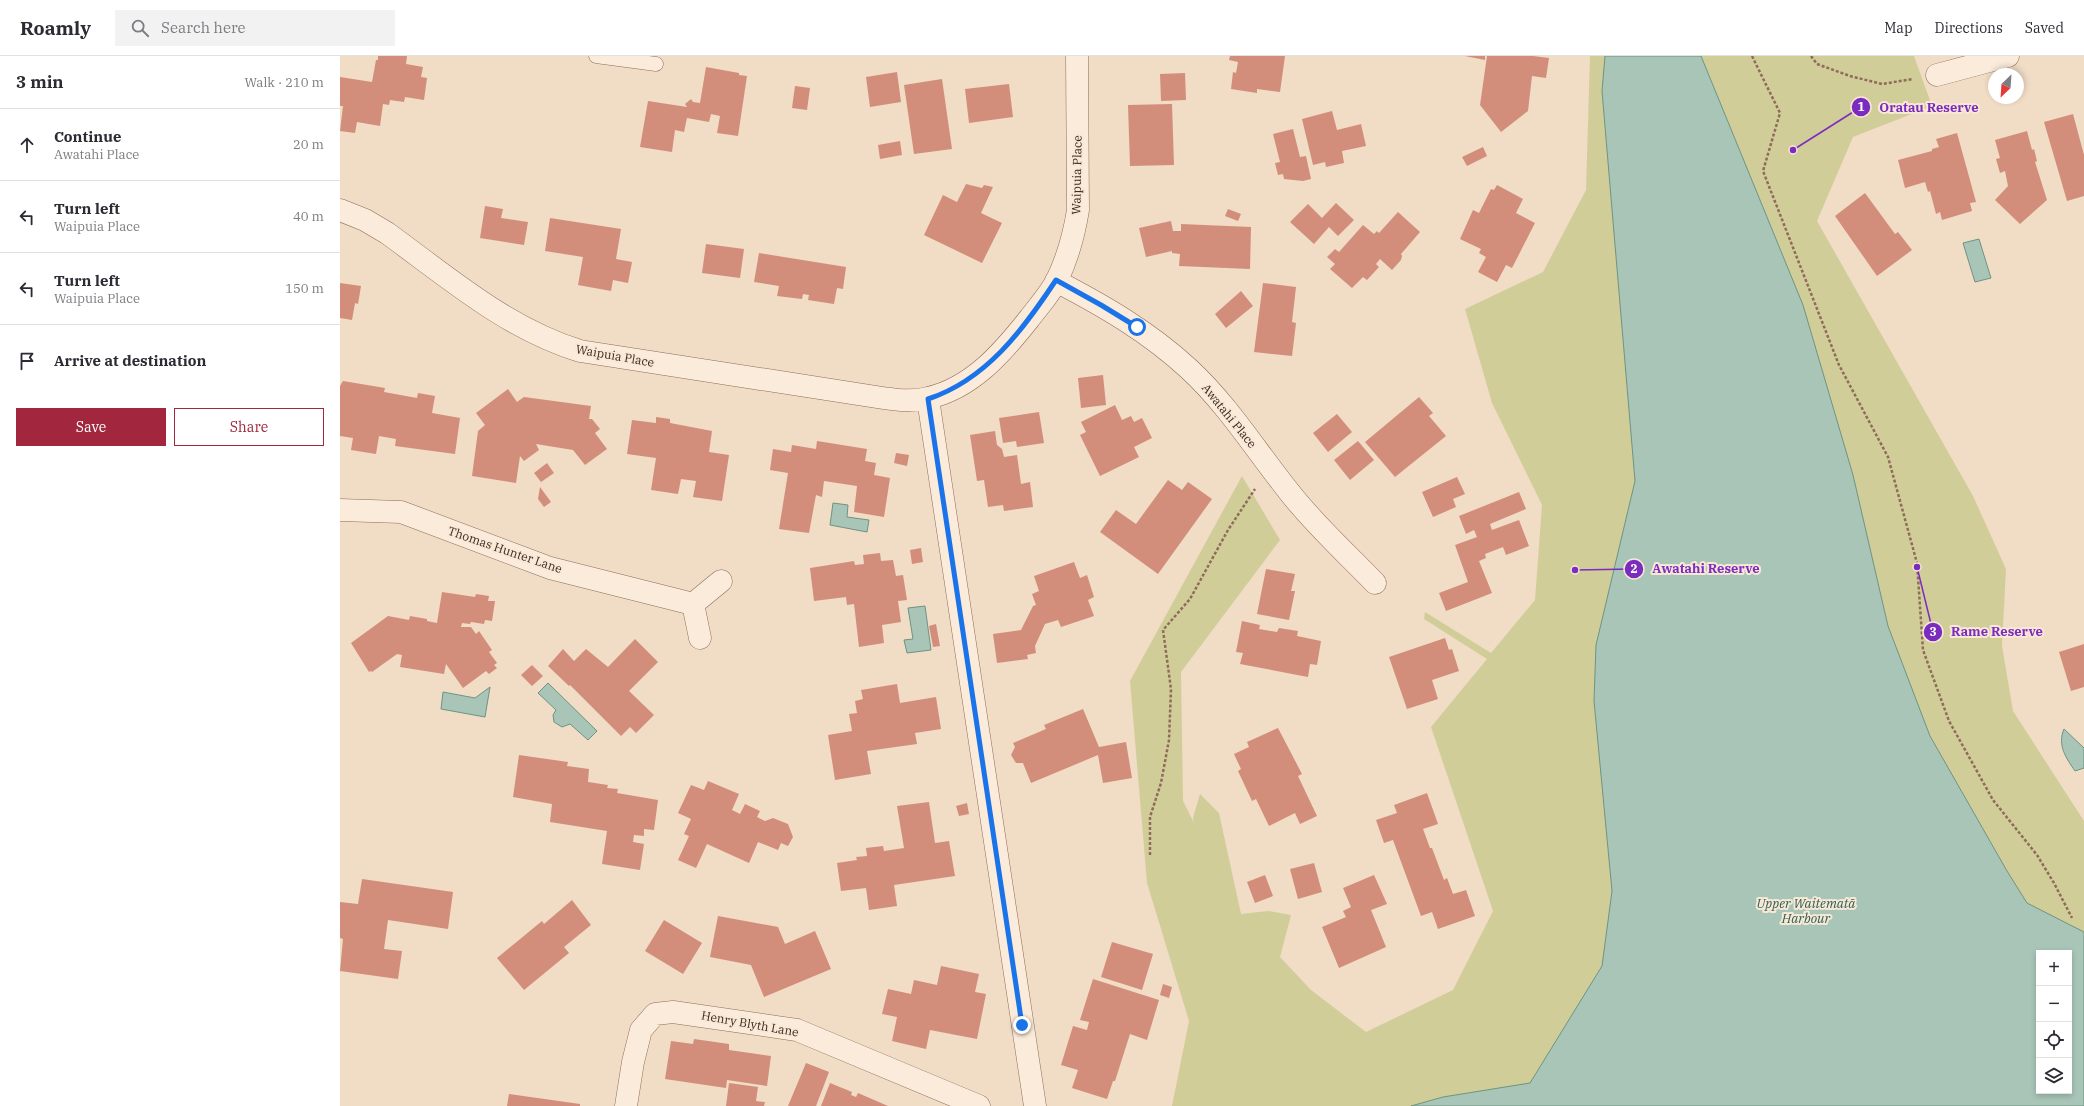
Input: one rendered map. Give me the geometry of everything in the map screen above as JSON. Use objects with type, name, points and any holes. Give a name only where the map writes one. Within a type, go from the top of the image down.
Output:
[{"type":"street","name":"Waipuia Place","points":[[340,210],[365,220],[387,233],[513,323],[557,344],[580,351],[883,398],[904,401],[928,399],[945,393],[968,381],[986,367],[1022,327],[1056,280],[1074,234],[1078,210],[1077,56]]},
{"type":"street","points":[[1937,75],[2008,56]]},
{"type":"street","name":"Awatahi Place","points":[[1056,280],[1137,327],[1165,347],[1190,370],[1214,395],[1290,494],[1375,582]]},
{"type":"street","points":[[928,399],[1034,1106]]},
{"type":"street","name":"Thomas Hunter Lane","points":[[340,510],[401,512],[550,568],[693,604]]},
{"type":"street","points":[[700,638],[693,604],[721,581]]},
{"type":"street","name":"Henry Blyth Lane","points":[[626,1106],[640,1030],[655,1014],[673,1012],[797,1030],[979,1106]]},
{"type":"lane","points":[[596,56],[656,64]]},
{"type":"path","points":[[1752,56],[1780,113],[1762,171],[1839,365],[1888,457],[1917,563],[1923,650],[1949,721],[1993,800],[2037,855],[2054,883],[2072,918]]},
{"type":"path","points":[[1811,56],[1817,64],[1850,76],[1882,84],[1937,75]]},
{"type":"path","points":[[1150,855],[1150,817],[1161,783],[1169,740],[1171,689],[1163,630],[1190,599],[1228,530],[1255,488]]},
{"type":"shaded area","points":[[1590,56],[1914,56],[1932,106],[1853,137],[1817,221],[1973,496],[2006,569],[2002,646],[2013,711],[2084,821],[2084,1106],[1172,1106],[1189,1021],[1147,883],[1130,681],[1242,476],[1280,540],[1181,672],[1183,801],[1194,823],[1193,818],[1200,794],[1219,813],[1241,914],[1268,911],[1291,915],[1280,957],[1311,990],[1366,1032],[1453,990],[1493,911],[1431,727],[1487,659],[1424,619],[1425,612],[1491,653],[1535,600],[1542,505],[1492,403],[1465,309],[1543,272],[1586,190]]},
{"type":"water","name":"Upper Waitematā Harbour","points":[[1605,56],[1701,56],[1803,305],[1853,475],[1888,626],[1930,736],[2007,871],[2027,903],[2084,932],[2084,1106],[1411,1106],[1443,1097],[1530,1083],[1602,966],[1612,891],[1594,701],[1596,645],[1635,481],[1602,91]]},
{"type":"water","points":[[1979,239],[1991,278],[1975,282],[1963,243]]},
{"type":"water","points":[[833,503],[848,505],[847,517],[869,520],[867,532],[830,525]]},
{"type":"water","points":[[925,606],[931,650],[907,653],[904,640],[913,639],[908,608]]},
{"type":"water","points":[[548,683],[597,731],[588,740],[570,724],[562,727],[554,722],[553,715],[556,710],[538,693]]},
{"type":"water","points":[[490,687],[485,717],[441,709],[443,692],[475,698]]},
{"type":"water","points":[[2064,729],[2084,748],[2084,768],[2075,771],[2066,756],[2062,746],[2062,735]]},
{"type":"building","points":[[378,56],[407,56],[406,64],[423,67],[421,77],[427,78],[424,100],[405,97],[404,102],[390,100],[389,105],[383,104],[380,126],[357,122],[355,133],[340,131],[343,106],[340,106],[340,77],[372,82]]},
{"type":"building","points":[[1230,56],[1285,56],[1280,92],[1257,89],[1257,93],[1231,89],[1233,72],[1236,73],[1238,62],[1229,60]]},
{"type":"building","points":[[1465,56],[1485,56],[1485,60]]},
{"type":"building","points":[[1487,56],[1533,56],[1549,58],[1546,78],[1532,76],[1528,111],[1501,132],[1480,105]]},
{"type":"building","points":[[706,67],[739,73],[739,75],[747,76],[738,136],[717,133],[720,116],[711,114],[709,122],[687,118],[684,132],[675,130],[672,152],[640,147],[648,101],[687,107],[685,104],[691,99],[693,102],[700,103]]},
{"type":"building","points":[[897,72],[901,102],[870,107],[866,77]]},
{"type":"building","points":[[1185,73],[1186,100],[1161,101],[1160,74]]},
{"type":"building","points":[[942,79],[952,149],[914,154],[904,85]]},
{"type":"building","points":[[1009,84],[1013,117],[969,123],[965,89]]},
{"type":"building","points":[[795,86],[810,88],[807,110],[792,108]]},
{"type":"building","points":[[1172,104],[1174,165],[1130,166],[1128,105]]},
{"type":"building","points":[[1332,111],[1337,130],[1361,124],[1366,146],[1342,151],[1344,163],[1326,167],[1325,162],[1313,165],[1302,119]]},
{"type":"building","points":[[2073,114],[2084,155],[2084,196],[2067,201],[2044,122]]},
{"type":"building","points":[[1293,129],[1300,157],[1306,156],[1311,179],[1303,181],[1284,179],[1283,174],[1278,175],[1275,163],[1280,162],[1273,134]]},
{"type":"building","points":[[2027,131],[2032,150],[2034,149],[2037,161],[2035,162],[2047,200],[2020,224],[1995,200],[2008,186],[2005,171],[2000,173],[1996,159],[2000,158],[1995,140]]},
{"type":"building","points":[[1957,133],[1976,202],[1970,203],[1972,211],[1942,220],[1940,212],[1936,214],[1930,191],[1928,192],[1925,182],[1905,188],[1898,160],[1932,151],[1932,149],[1939,147],[1936,139]]},
{"type":"building","points":[[900,141],[902,155],[880,159],[878,145]]},
{"type":"building","points":[[1483,147],[1487,156],[1467,166],[1462,157]]},
{"type":"building","points":[[966,184],[982,188],[984,185],[993,187],[981,213],[1002,223],[982,263],[924,235],[943,195],[957,202]]},
{"type":"building","points":[[1497,185],[1523,199],[1516,213],[1535,223],[1512,268],[1506,265],[1497,282],[1478,272],[1486,257],[1479,253],[1481,249],[1460,239],[1473,210],[1479,213],[1491,189],[1494,190]]},
{"type":"building","points":[[1865,193],[1895,234],[1898,232],[1912,250],[1877,276],[1835,216]]},
{"type":"building","points":[[1336,203],[1354,220],[1338,236],[1329,227],[1314,244],[1290,222],[1308,204],[1322,218]]},
{"type":"building","points":[[485,206],[503,209],[501,218],[528,222],[524,245],[480,238]]},
{"type":"building","points":[[1228,209],[1241,214],[1238,221],[1225,216]]},
{"type":"building","points":[[1398,212],[1420,232],[1401,254],[1401,260],[1392,270],[1380,259],[1376,264],[1379,267],[1367,280],[1363,277],[1352,288],[1330,269],[1335,264],[1327,257],[1335,249],[1339,252],[1363,225],[1374,234],[1377,231],[1379,233]]},
{"type":"building","points":[[550,218],[621,229],[616,259],[632,262],[628,283],[613,280],[611,291],[578,285],[583,257],[545,251]]},
{"type":"building","points":[[1171,221],[1173,231],[1181,231],[1181,224],[1251,227],[1250,269],[1179,266],[1180,254],[1172,253],[1172,251],[1146,257],[1139,228]]},
{"type":"building","points":[[706,244],[744,249],[740,278],[702,273]]},
{"type":"building","points":[[759,253],[846,267],[843,289],[837,288],[834,304],[808,300],[809,295],[803,294],[802,299],[777,296],[779,286],[754,282]]},
{"type":"building","points":[[340,283],[361,286],[358,304],[355,303],[352,320],[340,318]]},
{"type":"building","points":[[1263,283],[1296,287],[1292,322],[1296,323],[1292,356],[1254,352]]},
{"type":"building","points":[[1241,291],[1253,306],[1226,328],[1215,314]]},
{"type":"building","points":[[1103,375],[1106,405],[1081,408],[1078,378]]},
{"type":"building","points":[[343,381],[385,388],[384,392],[417,398],[418,393],[435,396],[432,413],[460,418],[455,454],[395,446],[396,439],[379,436],[376,454],[351,450],[353,438],[340,436],[340,386]]},
{"type":"building","points":[[508,389],[517,402],[524,397],[591,406],[589,419],[592,419],[600,429],[595,433],[607,449],[585,465],[573,450],[536,444],[539,450],[524,461],[520,456],[516,483],[472,476],[478,431],[485,425],[476,413]]},
{"type":"building","points":[[1419,397],[1433,413],[1429,416],[1446,436],[1395,477],[1365,442]]},
{"type":"building","points":[[1115,405],[1122,420],[1131,416],[1134,422],[1142,418],[1152,438],[1134,447],[1139,457],[1100,476],[1080,435],[1086,432],[1081,422]]},
{"type":"building","points":[[1039,412],[1044,443],[1017,447],[1016,441],[1003,443],[999,418]]},
{"type":"building","points":[[1337,414],[1352,432],[1328,452],[1313,433]]},
{"type":"building","points":[[656,417],[670,419],[670,423],[712,431],[709,452],[729,455],[722,501],[693,497],[696,481],[681,479],[678,494],[651,490],[656,458],[627,454],[632,420],[656,423]]},
{"type":"building","points":[[995,431],[997,445],[1002,449],[1004,457],[1017,455],[1021,484],[1030,482],[1033,507],[1004,511],[1003,505],[988,507],[984,480],[977,481],[970,435]]},
{"type":"building","points":[[817,441],[867,449],[865,461],[876,463],[874,475],[890,478],[884,517],[854,512],[857,486],[824,481],[822,497],[816,495],[809,533],[779,529],[788,473],[770,470],[773,449],[791,452],[792,445],[816,449]]},
{"type":"building","points":[[1358,441],[1374,460],[1350,480],[1334,460]]},
{"type":"building","points":[[896,453],[909,455],[907,466],[894,463]]},
{"type":"building","points":[[547,463],[554,473],[541,482],[534,473]]},
{"type":"building","points":[[1457,477],[1465,494],[1453,499],[1456,507],[1433,517],[1422,492]]},
{"type":"building","points":[[1168,480],[1182,490],[1188,482],[1212,499],[1158,574],[1100,532],[1116,510],[1136,524]]},
{"type":"building","points":[[540,487],[551,502],[544,507],[538,499]]},
{"type":"building","points":[[1519,492],[1526,509],[1490,524],[1492,530],[1519,520],[1529,546],[1506,555],[1503,547],[1485,554],[1486,558],[1479,561],[1492,593],[1446,611],[1439,593],[1468,582],[1455,545],[1477,537],[1474,530],[1466,534],[1459,516]]},
{"type":"building","points":[[921,548],[923,562],[912,564],[910,550]]},
{"type":"building","points":[[880,553],[881,561],[893,560],[896,576],[903,575],[907,600],[898,601],[901,622],[882,625],[884,643],[859,647],[854,604],[847,605],[846,597],[814,601],[810,568],[854,561],[855,565],[864,564],[863,555]]},
{"type":"building","points":[[1074,562],[1080,578],[1087,575],[1094,597],[1088,600],[1094,616],[1061,627],[1058,620],[1045,624],[1035,646],[1036,653],[1027,655],[1028,659],[997,663],[993,634],[1021,630],[1033,606],[1036,605],[1032,594],[1039,591],[1034,576]]},
{"type":"building","points":[[1266,569],[1295,574],[1291,591],[1295,591],[1289,620],[1257,614]]},
{"type":"building","points":[[442,592],[475,597],[476,594],[489,596],[488,601],[495,601],[492,621],[485,620],[484,624],[471,622],[470,624],[462,623],[461,627],[471,627],[476,634],[479,631],[492,650],[489,652],[497,663],[494,665],[497,668],[489,674],[486,671],[463,688],[446,664],[444,674],[400,667],[402,655],[397,654],[372,672],[369,672],[351,643],[388,616],[409,620],[410,616],[427,619],[427,621],[437,623]]},
{"type":"building","points":[[1242,621],[1260,625],[1259,629],[1277,632],[1279,628],[1298,631],[1297,636],[1321,641],[1317,665],[1310,664],[1308,677],[1240,664],[1243,653],[1236,652]]},
{"type":"building","points":[[936,624],[940,646],[933,647],[929,626]]},
{"type":"building","points":[[1445,638],[1449,650],[1452,649],[1459,671],[1432,680],[1438,699],[1407,709],[1389,657]]},
{"type":"building","points":[[635,639],[658,662],[629,691],[654,715],[636,733],[630,727],[621,736],[570,685],[569,686],[548,666],[563,649],[574,661],[586,649],[608,667]]},
{"type":"building","points":[[2084,644],[2084,687],[2071,691],[2059,652]]},
{"type":"building","points":[[532,665],[543,676],[532,686],[521,675]]},
{"type":"building","points":[[897,684],[900,703],[936,697],[941,729],[915,733],[917,744],[867,751],[871,774],[835,780],[828,735],[852,731],[849,714],[857,713],[855,701],[863,699],[861,690]]},
{"type":"building","points":[[1083,709],[1099,747],[1126,742],[1132,778],[1103,783],[1098,755],[1031,783],[1023,763],[1016,763],[1011,755],[1015,747],[1013,743],[1046,729],[1044,725]]},
{"type":"building","points":[[1278,728],[1302,774],[1298,776],[1317,816],[1300,824],[1295,813],[1269,826],[1256,799],[1252,801],[1238,771],[1241,769],[1234,754],[1249,747],[1247,742]]},
{"type":"building","points":[[519,755],[568,762],[567,766],[589,769],[588,782],[608,785],[607,788],[618,789],[617,793],[658,800],[654,830],[644,829],[644,836],[634,835],[633,842],[644,844],[640,870],[602,864],[607,831],[550,822],[552,804],[513,797]]},
{"type":"building","points":[[708,781],[739,794],[732,810],[740,814],[745,804],[760,811],[757,817],[765,821],[773,818],[788,824],[793,837],[788,846],[781,843],[778,850],[758,842],[749,863],[707,844],[696,868],[678,860],[689,836],[684,834],[691,819],[678,813],[691,785],[704,790]]},
{"type":"building","points":[[1427,793],[1438,824],[1423,829],[1430,848],[1432,848],[1444,880],[1447,878],[1453,894],[1466,890],[1475,916],[1438,929],[1432,912],[1421,916],[1393,840],[1384,843],[1376,820],[1397,813],[1394,805]]},
{"type":"building","points":[[929,802],[935,843],[949,841],[955,876],[894,885],[897,906],[869,910],[866,888],[841,891],[837,863],[857,860],[856,857],[867,856],[866,848],[883,846],[884,851],[904,848],[897,806]]},
{"type":"building","points":[[967,803],[969,814],[959,816],[956,806]]},
{"type":"building","points":[[1314,863],[1322,892],[1298,899],[1290,869]]},
{"type":"building","points":[[1265,875],[1273,896],[1255,903],[1247,882]]},
{"type":"building","points":[[1374,875],[1387,904],[1371,910],[1386,947],[1339,968],[1322,927],[1346,917],[1343,911],[1351,907],[1343,888]]},
{"type":"building","points":[[362,879],[453,892],[448,929],[388,920],[384,949],[402,951],[398,979],[340,971],[343,939],[340,938],[340,902],[358,904]]},
{"type":"building","points":[[572,900],[591,925],[564,947],[569,953],[524,990],[497,958],[542,921],[544,924]]},
{"type":"building","points":[[718,916],[778,927],[785,944],[815,931],[831,969],[764,997],[751,965],[710,957]]},
{"type":"building","points":[[664,920],[702,943],[683,974],[645,951]]},
{"type":"building","points":[[1112,942],[1153,954],[1142,990],[1101,977]]},
{"type":"building","points":[[941,966],[979,974],[975,992],[986,994],[977,1039],[930,1030],[926,1049],[892,1041],[897,1017],[882,1014],[888,989],[911,994],[914,980],[937,985]]},
{"type":"building","points":[[1093,979],[1159,1000],[1147,1040],[1130,1034],[1115,1081],[1113,1081],[1107,1099],[1072,1088],[1078,1070],[1061,1065],[1073,1026],[1087,1030],[1089,1022],[1080,1020]]},
{"type":"building","points":[[1163,984],[1172,987],[1169,998],[1160,995]]},
{"type":"building","points":[[694,1039],[729,1044],[729,1050],[771,1056],[767,1086],[727,1080],[726,1088],[665,1079],[671,1041],[693,1044]]},
{"type":"building","points":[[806,1063],[829,1072],[816,1106],[788,1106]]},
{"type":"building","points":[[729,1083],[758,1087],[756,1101],[765,1102],[764,1106],[726,1106]]},
{"type":"building","points":[[830,1083],[852,1092],[851,1095],[856,1097],[858,1093],[888,1106],[821,1106]]},
{"type":"building","points":[[509,1094],[580,1104],[580,1106],[507,1106]]},
{"type":"place","name":"Oratau Reserve","points":[[1793,150]]},
{"type":"place","name":"Rame Reserve","points":[[1917,567]]},
{"type":"place","name":"Awatahi Reserve","points":[[1575,570]]},
{"type":"route","points":[[1022,1025],[928,399],[945,393],[968,381],[986,367],[1005,348],[1040,305],[1056,280],[1137,327]]}]
